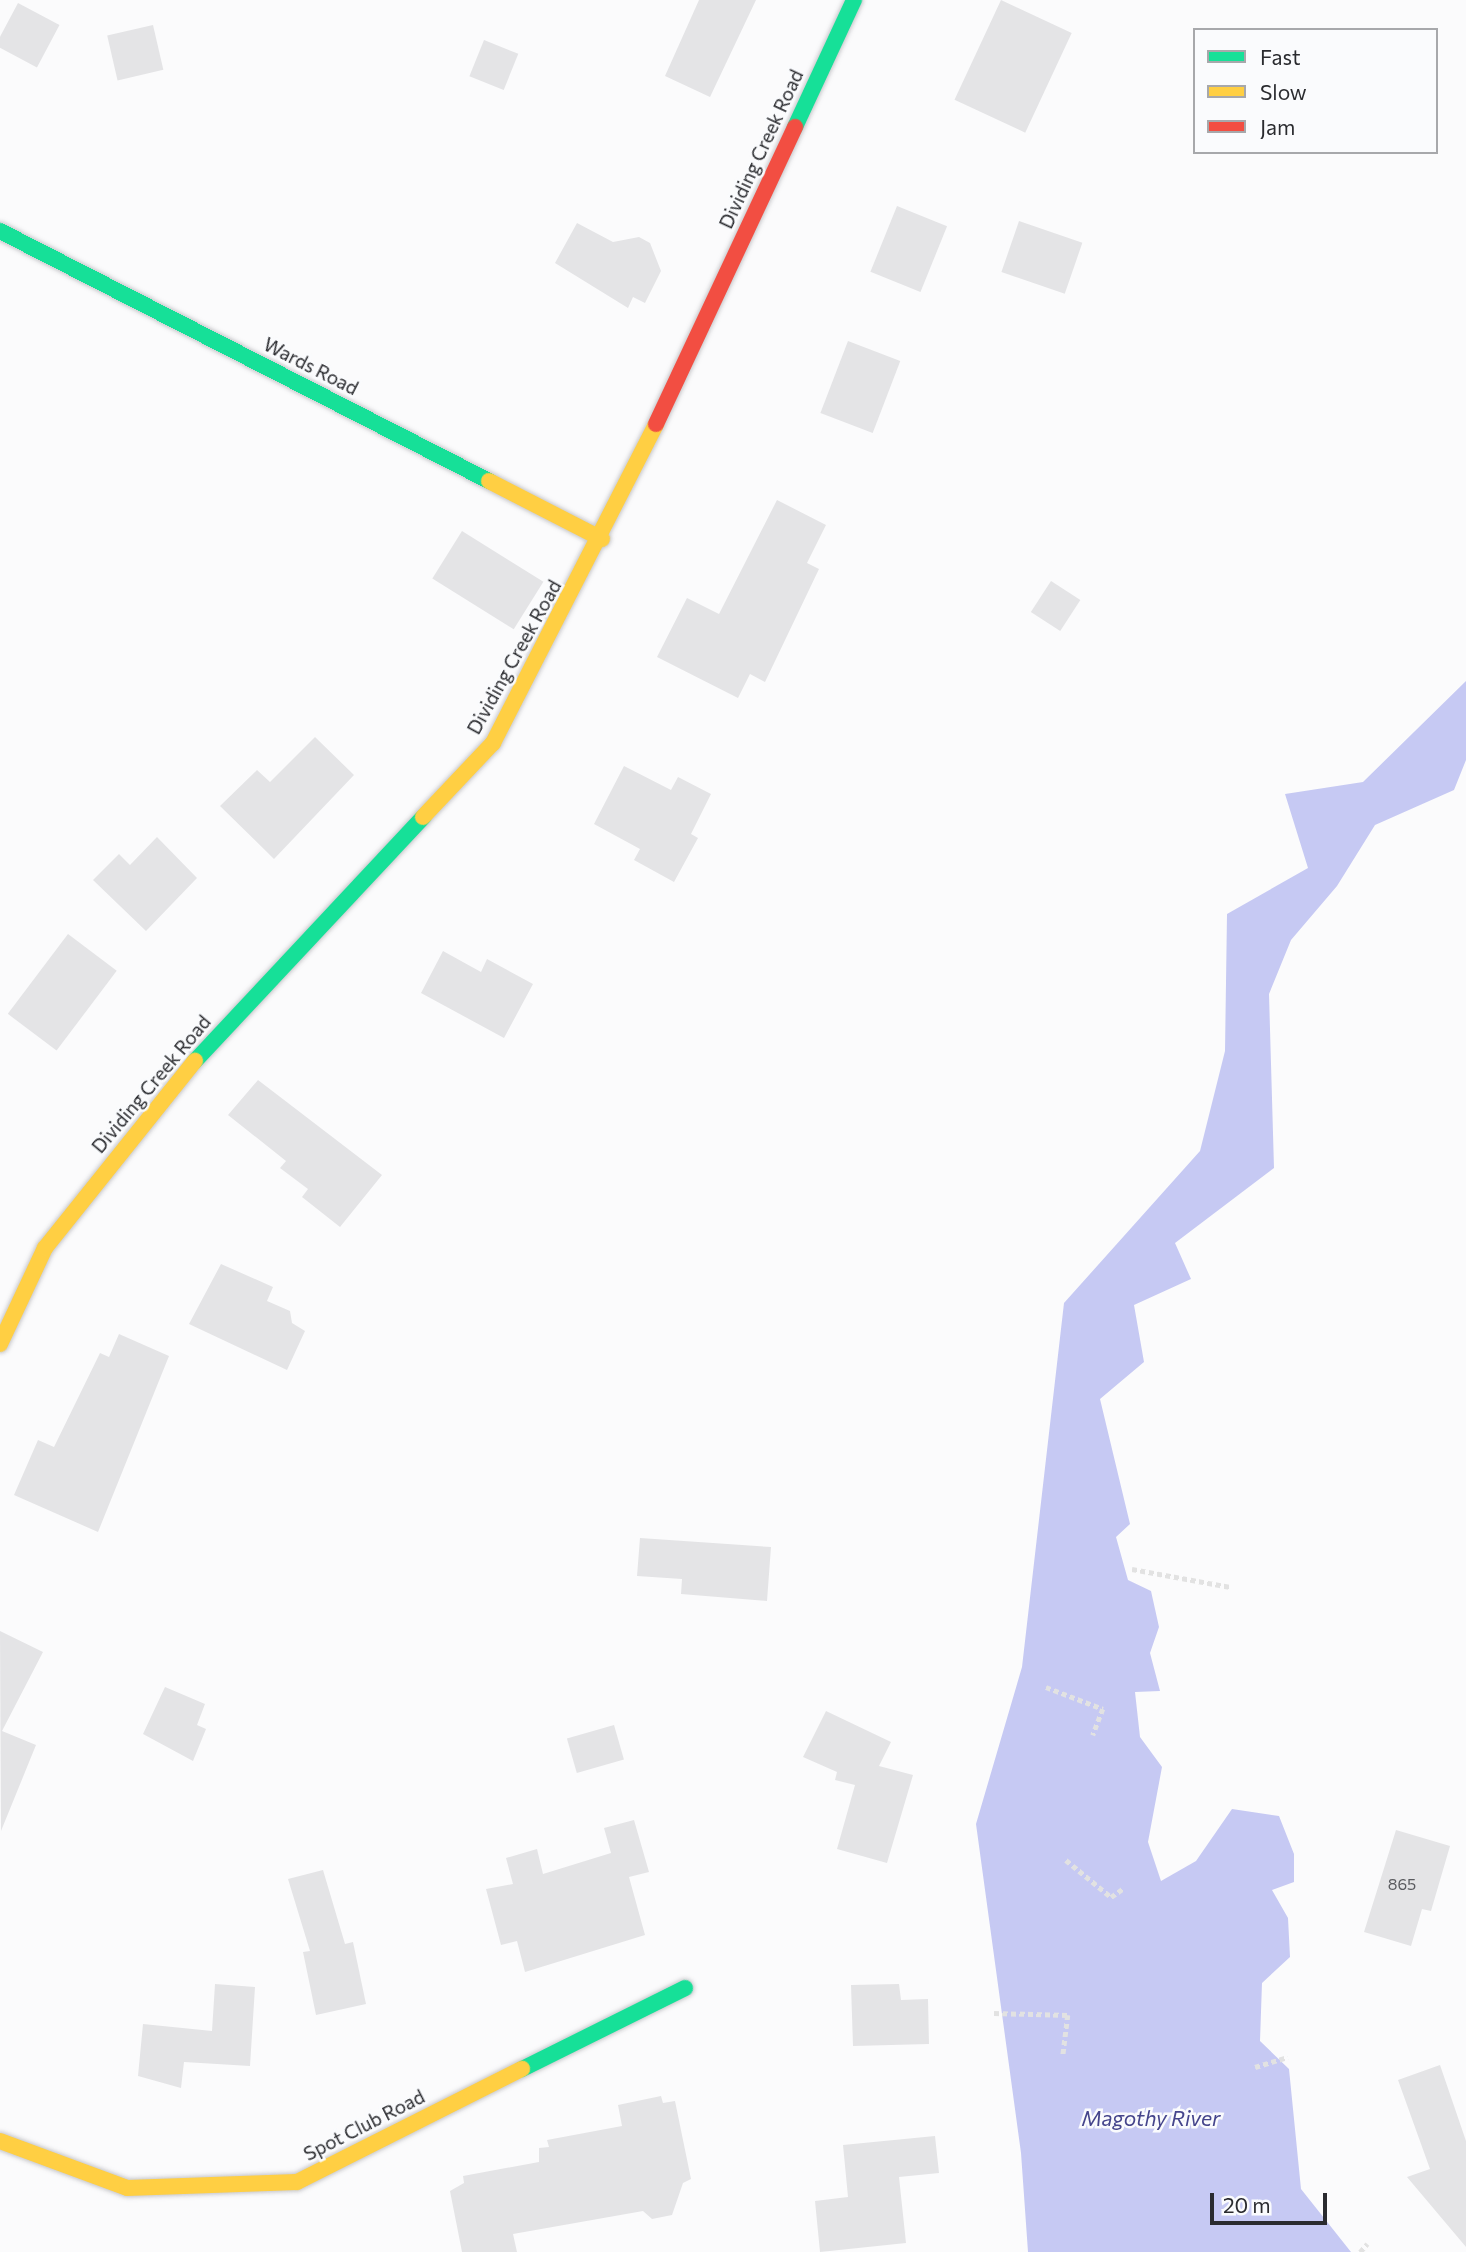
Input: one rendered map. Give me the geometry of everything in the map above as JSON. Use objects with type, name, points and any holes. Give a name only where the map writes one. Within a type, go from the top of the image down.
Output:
[{"type":"street","name":"Dividing Creek Road","points":[[0,1344],[45,1248],[207,1045],[493,743],[602,539],[854,0]]},
{"type":"street","name":"Wards Road","points":[[0,231],[602,539]]},
{"type":"street","name":"Spot Club Road","points":[[0,2141],[127,2188],[297,2182],[685,1987]]},
{"type":"path","points":[[1132,1569],[1230,1587]]},
{"type":"path","points":[[1046,1687],[1103,1709],[1093,1735]]},
{"type":"path","points":[[1066,1860],[1111,1897],[1124,1888]]},
{"type":"path","points":[[994,2012],[1068,2015],[1063,2056]]},
{"type":"path","points":[[1255,2067],[1287,2057]]},
{"type":"path","points":[[1360,2252],[1367,2244]]},
{"type":"water","name":"Magothy River","points":[[1466,681],[1466,760],[1454,790],[1375,825],[1337,886],[1291,940],[1269,994],[1274,1168],[1175,1243],[1191,1279],[1134,1305],[1144,1362],[1100,1399],[1130,1524],[1116,1537],[1128,1580],[1151,1591],[1159,1627],[1150,1653],[1160,1691],[1135,1692],[1140,1737],[1162,1767],[1148,1842],[1161,1881],[1196,1861],[1232,1809],[1279,1816],[1294,1854],[1294,1882],[1272,1890],[1288,1918],[1290,1957],[1262,1983],[1260,2041],[1289,2069],[1301,2189],[1351,2252],[1028,2252],[1021,2153],[976,1824],[1022,1667],[1064,1303],[1200,1151],[1225,1051],[1227,914],[1308,868],[1285,794],[1363,782]]},
{"type":"building","points":[[699,0],[756,0],[710,97],[665,76]]},
{"type":"building","points":[[1001,0],[1072,33],[1025,133],[955,100]]},
{"type":"building","points":[[18,3],[59,25],[37,67],[0,48],[0,37]]},
{"type":"building","points":[[153,25],[163,70],[118,80],[107,36]]},
{"type":"building","points":[[484,40],[518,54],[504,90],[469,76]]},
{"type":"building","points":[[897,206],[947,226],[920,292],[870,272]]},
{"type":"building","points":[[1019,221],[1082,243],[1065,294],[1001,272]]},
{"type":"building","points":[[577,223],[613,242],[639,237],[650,243],[661,271],[645,303],[633,297],[628,308],[555,263]]},
{"type":"building","points":[[848,341],[900,361],[873,433],[820,413]]},
{"type":"building","points":[[777,500],[826,525],[807,563],[819,569],[765,682],[750,674],[738,698],[657,657],[687,598],[719,614]]},
{"type":"building","points":[[462,531],[543,582],[514,629],[432,578]]},
{"type":"building","points":[[1051,581],[1080,600],[1060,631],[1031,612]]},
{"type":"building","points":[[315,737],[354,775],[274,859],[220,806],[257,770],[270,782]]},
{"type":"building","points":[[624,766],[671,790],[678,777],[711,794],[691,834],[698,838],[674,882],[634,860],[640,849],[594,824]]},
{"type":"building","points":[[157,837],[197,878],[146,931],[93,880],[119,854],[130,865]]},
{"type":"building","points":[[68,934],[117,971],[57,1051],[8,1014]]},
{"type":"building","points":[[443,951],[481,972],[487,959],[533,984],[504,1038],[421,993]]},
{"type":"building","points":[[258,1080],[382,1175],[340,1227],[302,1197],[308,1189],[280,1168],[286,1161],[228,1115]]},
{"type":"building","points":[[221,1264],[273,1287],[267,1301],[290,1311],[292,1323],[305,1331],[287,1370],[189,1324]]},
{"type":"building","points":[[119,1334],[169,1356],[98,1532],[14,1495],[38,1440],[54,1447],[100,1353],[109,1357]]},
{"type":"building","points":[[640,1538],[771,1547],[767,1601],[681,1594],[682,1579],[637,1576]]},
{"type":"building","points":[[0,1631],[43,1652],[2,1731],[36,1745],[1,1831]]},
{"type":"building","points":[[165,1687],[205,1704],[197,1725],[206,1729],[193,1761],[143,1734]]},
{"type":"building","points":[[826,1711],[891,1742],[879,1766],[913,1775],[887,1863],[837,1849],[855,1785],[835,1780],[837,1772],[803,1757]]},
{"type":"building","points":[[614,1725],[624,1760],[577,1773],[567,1739]]},
{"type":"building","points":[[634,1820],[649,1872],[629,1877],[645,1935],[525,1972],[517,1941],[501,1945],[486,1889],[513,1884],[506,1858],[537,1849],[543,1874],[611,1853],[604,1828]]},
{"type":"building","points":[[1396,1830],[1450,1846],[1431,1911],[1422,1909],[1411,1946],[1364,1932]]},
{"type":"building","points":[[323,1870],[345,1944],[353,1942],[366,2004],[316,2015],[303,1952],[310,1951],[288,1879]]},
{"type":"building","points":[[215,1984],[255,1987],[250,2066],[184,2062],[181,2088],[138,2076],[143,2024],[212,2031]]},
{"type":"building","points":[[899,1984],[901,2000],[928,1999],[929,2044],[853,2046],[851,1985]]},
{"type":"building","points":[[1440,2065],[1466,2141],[1466,2247],[1407,2177],[1430,2169],[1398,2080]]},
{"type":"building","points":[[661,2096],[663,2103],[675,2101],[691,2179],[683,2183],[672,2215],[652,2219],[643,2211],[513,2234],[517,2252],[462,2252],[450,2191],[464,2183],[463,2176],[539,2162],[539,2148],[549,2147],[547,2140],[622,2126],[618,2105]]},
{"type":"building","points":[[935,2136],[939,2173],[899,2177],[906,2243],[820,2252],[815,2201],[848,2197],[843,2145]]},
{"type":"traffic: fast","points":[[795,127],[854,0]]},
{"type":"traffic: fast","points":[[0,231],[489,481]]},
{"type":"traffic: fast","points":[[195,1061],[423,817]]},
{"type":"traffic: fast","points":[[522,2069],[685,1988]]},
{"type":"traffic: slow","points":[[423,817],[493,743],[656,424]]},
{"type":"traffic: slow","points":[[489,481],[602,539]]},
{"type":"traffic: slow","points":[[0,1344],[45,1248],[195,1061]]},
{"type":"traffic: slow","points":[[0,2141],[127,2188],[297,2182],[522,2069]]},
{"type":"traffic: jam","points":[[656,424],[795,127]]}]
